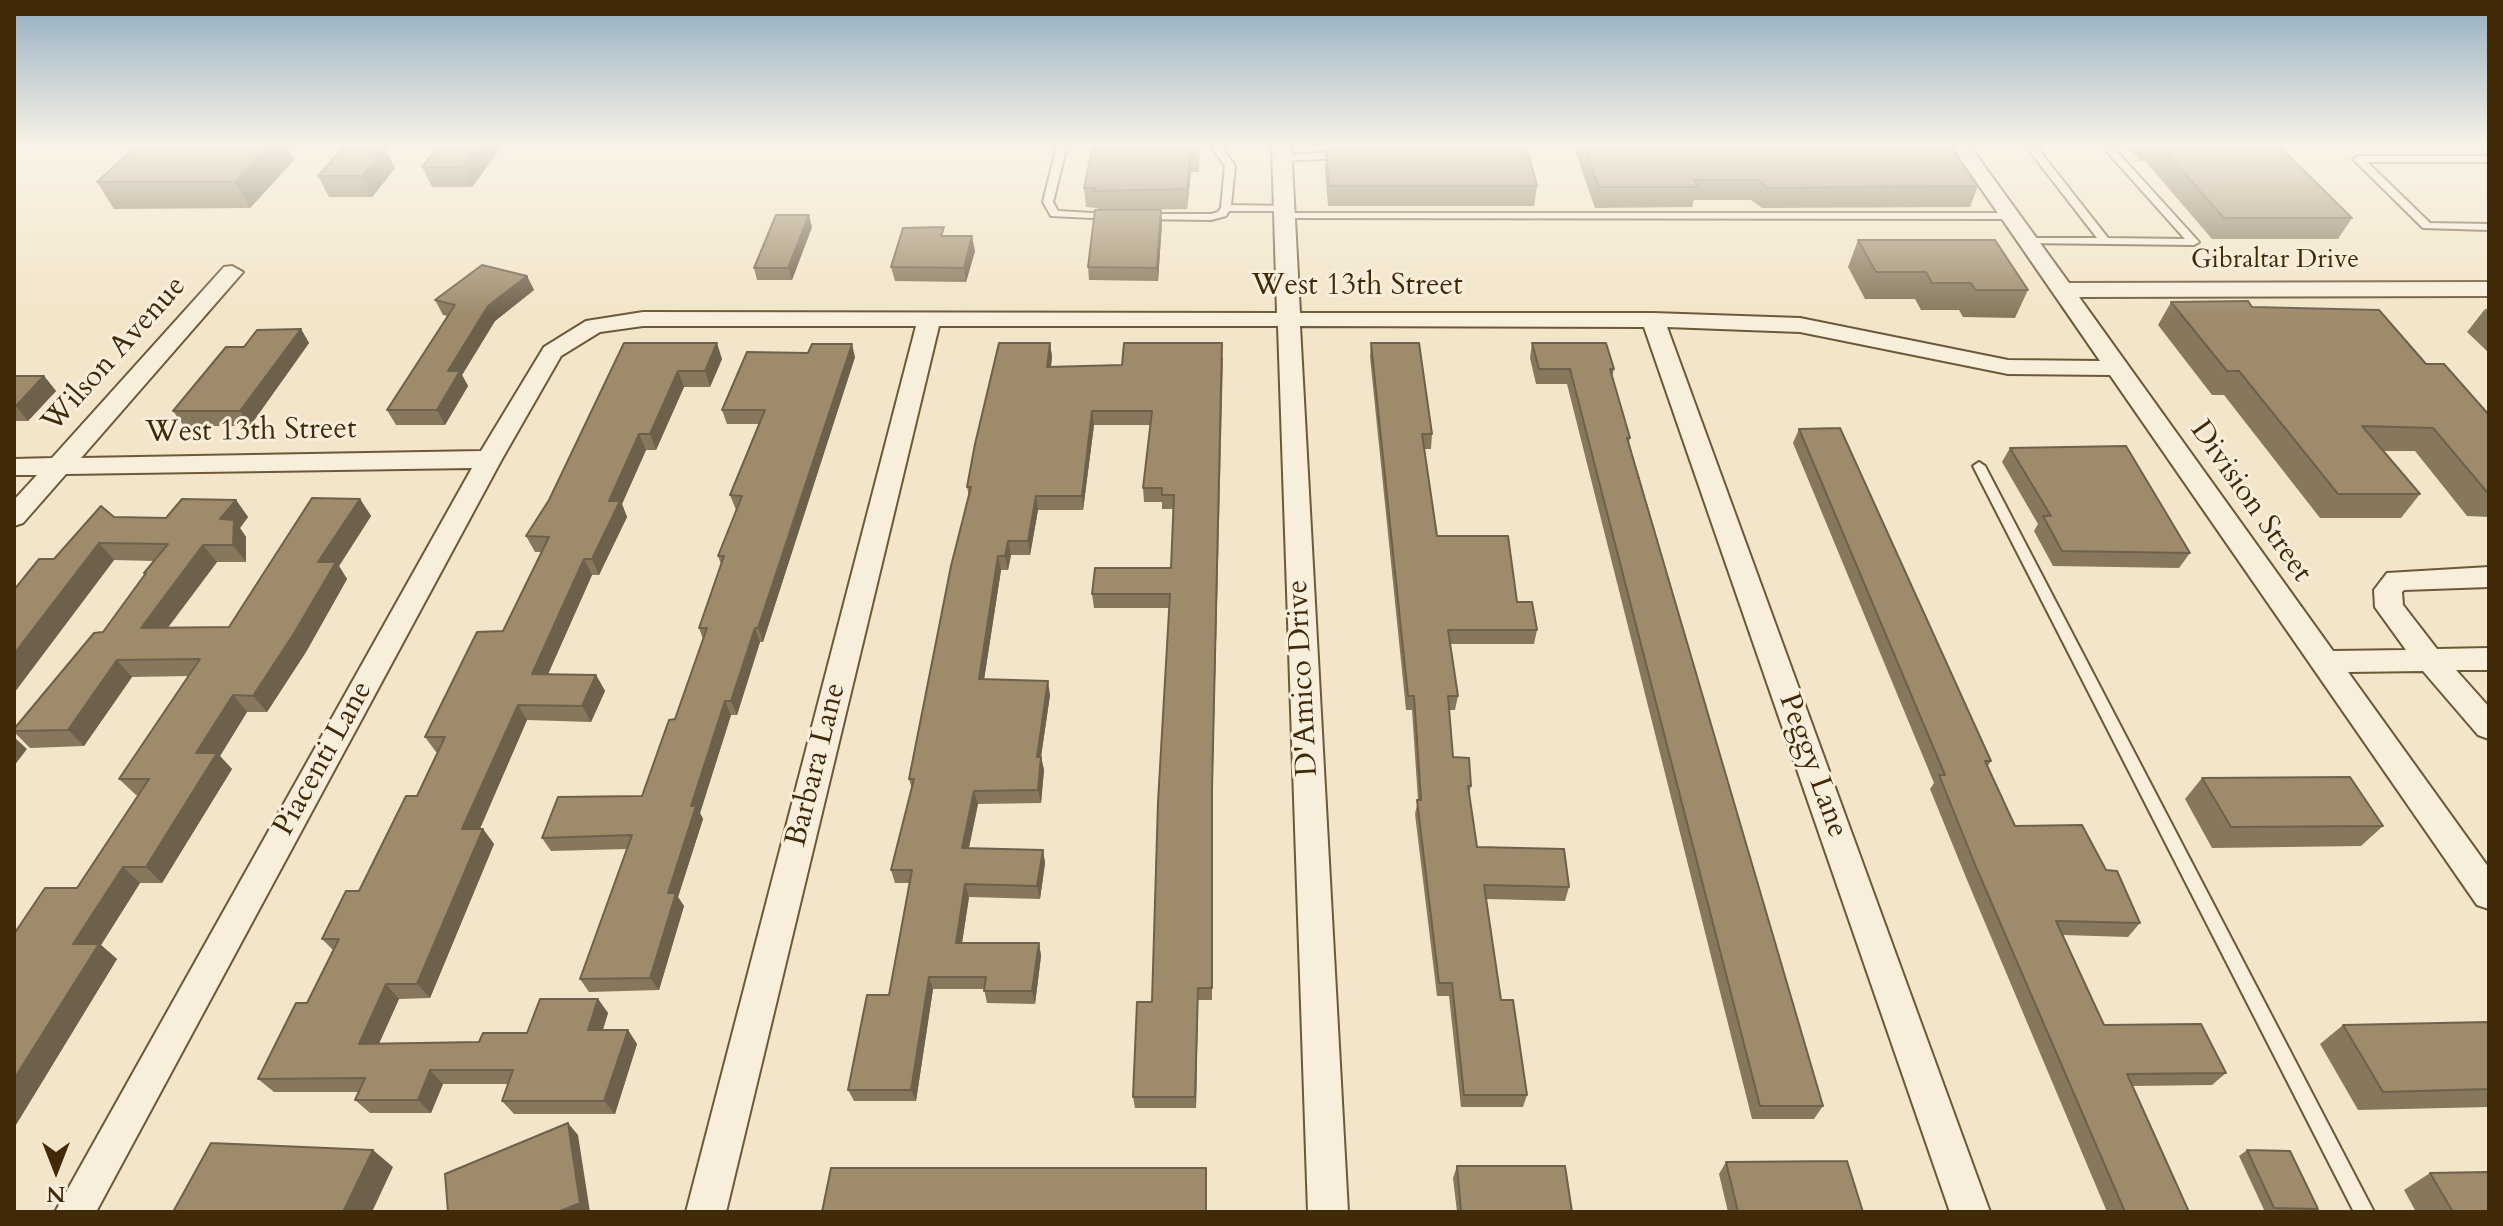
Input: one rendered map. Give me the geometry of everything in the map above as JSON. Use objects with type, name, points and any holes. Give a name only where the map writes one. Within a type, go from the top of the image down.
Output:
[{"type":"street","name":"D'Amico Drive","points":[[1283,202],[1328,1212]]},
{"type":"street","name":"Division Street","points":[[1999,202],[2489,895]]},
{"type":"street","name":"Wilson Avenue","points":[[14,517],[232,272]]},
{"type":"street","name":"Gibraltar Drive","points":[[2061,290],[2489,289]]},
{"type":"street","name":"West 13th Street","points":[[594,326],[643,319],[1653,320],[1800,325],[2008,367],[2115,368]]},
{"type":"street","name":"Barbara Lane","points":[[706,1212],[929,319]]},
{"type":"street","name":"Peggy Lane","points":[[1653,320],[1970,1212]]},
{"type":"street","name":"Piacenti Lane","points":[[75,1212],[489,459],[552,352],[594,326]]},
{"type":"street","name":"West 13th Street","points":[[14,467],[489,459]]},
{"type":"street","points":[[2489,577],[2397,580],[2388,590],[2389,607],[2429,659],[2489,727]]},
{"type":"street","points":[[2325,662],[2489,659]]},
{"type":"lane","points":[[1048,202],[1055,214],[1118,217]]},
{"type":"lane","points":[[1133,217],[1211,217],[1222,214],[1227,202]]},
{"type":"lane","points":[[2074,202],[2105,242]]},
{"type":"lane","points":[[2027,241],[2194,242],[2158,202]]},
{"type":"lane","points":[[2403,202],[2427,226],[2489,227]]},
{"type":"lane","points":[[1226,208],[1283,212],[2009,216]]},
{"type":"lane","points":[[1979,466],[2364,1212]]},
{"type":"building","points":[[2210,202],[2336,202],[2352,218],[2224,218]]},
{"type":"building","points":[[1095,210],[1161,210],[1157,268],[1088,267]]},
{"type":"building","points":[[776,215],[809,215],[788,268],[754,268]]},
{"type":"building","points":[[944,227],[941,236],[972,236],[964,268],[891,267],[903,228]]},
{"type":"building","points":[[1858,240],[1995,240],[2028,290],[1975,290],[1971,283],[1932,283],[1926,272],[1876,272]]},
{"type":"building","points":[[482,265],[527,276],[488,306],[448,371],[460,371],[437,410],[387,410],[455,305],[435,300]]},
{"type":"building","points":[[2248,301],[2252,307],[2379,310],[2426,364],[2444,364],[2489,415],[2489,492],[2433,428],[2362,426],[2420,494],[2338,494],[2239,371],[2227,371],[2171,302]]},
{"type":"building","points":[[301,329],[240,411],[173,411],[226,347],[244,347],[257,330]]},
{"type":"building","points":[[624,343],[717,343],[705,371],[678,371],[650,434],[639,434],[609,501],[620,501],[592,559],[584,559],[532,674],[596,675],[582,706],[518,705],[462,829],[483,829],[417,984],[386,984],[359,1044],[479,1042],[483,1033],[527,1033],[540,999],[598,999],[588,1030],[628,1030],[604,1101],[502,1101],[513,1070],[430,1070],[418,1100],[355,1100],[365,1078],[258,1079],[296,1003],[307,1003],[339,939],[322,939],[346,891],[359,891],[406,796],[417,796],[445,737],[425,737],[477,632],[503,631],[549,537],[526,536],[549,500]]},
{"type":"building","points":[[999,343],[1050,343],[1047,367],[1122,365],[1124,343],[1222,343],[1212,790],[1212,988],[1198,988],[1195,1097],[1133,1097],[1137,1002],[1152,1002],[1158,802],[1170,594],[1092,594],[1095,568],[1171,568],[1174,495],[1162,495],[1162,488],[1143,488],[1152,411],[1092,411],[1082,496],[1036,496],[1028,541],[1008,541],[1005,556],[998,556],[979,679],[1048,681],[1037,757],[1041,757],[1038,790],[974,791],[962,848],[1043,850],[1037,886],[965,884],[956,943],[1039,943],[1032,991],[984,991],[986,977],[929,977],[911,1090],[848,1090],[867,995],[889,995],[912,870],[891,870],[914,779],[909,779],[951,566],[971,487],[967,487],[975,444]]},
{"type":"building","points":[[1371,343],[1419,343],[1432,434],[1422,434],[1437,536],[1508,536],[1517,602],[1532,602],[1537,630],[1448,630],[1458,696],[1448,696],[1453,757],[1469,758],[1471,786],[1468,786],[1477,847],[1564,849],[1569,887],[1484,885],[1501,1000],[1513,1000],[1527,1095],[1464,1095],[1452,983],[1439,983],[1417,800],[1421,800],[1414,696],[1408,696]]},
{"type":"building","points":[[1532,343],[1606,343],[1614,369],[1610,369],[1630,438],[1627,438],[1823,1106],[1760,1106],[1570,369],[1539,369]]},
{"type":"building","points":[[812,344],[852,344],[758,628],[755,628],[731,701],[725,701],[691,806],[696,806],[668,893],[676,893],[650,978],[580,979],[632,835],[542,838],[558,797],[642,796],[669,720],[675,719],[707,628],[699,628],[724,556],[718,556],[742,496],[730,495],[765,410],[722,410],[747,352],[808,353]]},
{"type":"building","points":[[14,376],[44,376],[16,406],[14,406]]},
{"type":"building","points":[[1840,428],[1991,761],[1985,761],[2015,826],[2082,825],[2106,870],[2117,871],[2140,923],[2056,921],[2104,1025],[2201,1024],[2226,1073],[2127,1074],[2189,1212],[2125,1212],[1976,867],[1939,775],[1945,775],[1799,429]]},
{"type":"building","points":[[2126,446],[2190,553],[2062,551],[2043,516],[2051,516],[2010,448]]},
{"type":"building","points":[[312,498],[360,499],[318,562],[336,562],[253,696],[233,695],[196,753],[217,753],[146,867],[123,867],[73,944],[99,944],[14,1079],[14,934],[45,888],[77,888],[149,779],[119,779],[200,659],[117,660],[68,730],[14,731],[94,633],[103,632],[168,544],[99,543],[14,654],[14,590],[39,559],[54,559],[101,506],[114,517],[166,518],[182,499],[236,500],[220,519],[234,520],[233,545],[203,545],[141,628],[229,627]]},
{"type":"building","points":[[2350,777],[2383,826],[2231,827],[2202,778]]},
{"type":"building","points":[[2489,1022],[2489,1089],[2383,1092],[2343,1025]]},
{"type":"building","points":[[568,1123],[580,1203],[558,1212],[448,1212],[445,1174]]},
{"type":"building","points":[[211,1143],[373,1150],[343,1212],[173,1212]]},
{"type":"building","points":[[2247,1150],[2290,1151],[2318,1209],[2274,1208]]},
{"type":"building","points":[[1847,1161],[1863,1212],[1738,1212],[1726,1162]]},
{"type":"building","points":[[1457,1166],[1565,1166],[1572,1212],[1461,1212]]},
{"type":"building","points":[[831,1168],[1206,1168],[1206,1212],[822,1212]]},
{"type":"building","points":[[2489,1172],[2489,1212],[2453,1212],[2430,1173]]}]
